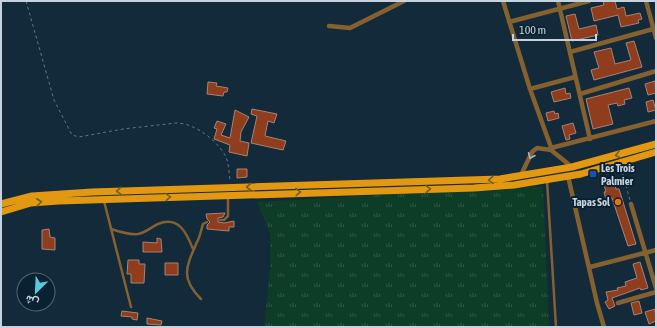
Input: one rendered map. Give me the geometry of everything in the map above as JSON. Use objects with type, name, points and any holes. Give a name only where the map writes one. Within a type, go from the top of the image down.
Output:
[{"type":"main road","points":[[1,204],[20,198],[45,195],[483,180],[520,177],[572,167],[656,144]]},
{"type":"main road","points":[[1,212],[31,203],[104,199],[474,188],[514,185],[568,176],[656,152]]},
{"type":"street","points":[[329,26],[350,28],[404,1]]},
{"type":"street","points":[[503,1],[530,89],[551,149],[572,167]]},
{"type":"street","points":[[558,1],[590,139]]},
{"type":"street","points":[[509,22],[589,1]]},
{"type":"street","points":[[646,1],[656,38]]},
{"type":"street","points":[[570,52],[654,29]]},
{"type":"street","points":[[580,94],[656,71]]},
{"type":"street","points":[[530,89],[575,77]]},
{"type":"street","points":[[520,177],[534,150],[546,148],[551,149],[656,121]]},
{"type":"street","points":[[568,176],[597,303],[604,327]]},
{"type":"street","points":[[631,204],[656,288]]},
{"type":"street","points":[[590,267],[656,250]]},
{"type":"street","points":[[618,303],[656,292]]},
{"type":"lane","points":[[547,179],[556,327]]},
{"type":"lane","points":[[220,220],[224,220],[228,216],[228,195]]},
{"type":"lane","points":[[104,199],[131,307]]},
{"type":"lane","points":[[201,300],[189,286],[187,276],[188,265],[193,249],[203,224],[207,222]]},
{"type":"lane","points":[[111,229],[126,234],[137,234],[148,230],[158,223],[173,223],[184,230],[193,249]]},
{"type":"path","points":[[26,1],[54,100],[72,135],[79,137],[123,129],[176,123],[185,124],[209,138],[222,151],[228,166],[231,188]]},
{"type":"path","points":[[620,162],[631,204]]},
{"type":"green space","points":[[543,186],[549,327],[264,327],[270,269],[270,233],[257,202]]},
{"type":"building","points":[[603,1],[615,1],[617,9],[624,7],[626,16],[640,13],[642,19],[638,20],[639,23],[621,27],[618,15],[594,21],[591,8],[604,5]]},
{"type":"building","points":[[575,14],[579,29],[596,25],[598,35],[572,41],[566,16]]},
{"type":"building","points":[[634,41],[642,67],[594,80],[591,70],[599,68],[594,52],[611,48],[615,64],[631,60],[626,43]]},
{"type":"building","points":[[655,81],[656,93],[648,95],[645,84]]},
{"type":"building","points":[[208,82],[217,83],[216,86],[228,88],[227,92],[224,92],[223,96],[207,94]]},
{"type":"building","points":[[565,88],[566,94],[570,93],[571,98],[554,102],[551,92]]},
{"type":"building","points":[[629,88],[632,98],[624,100],[625,104],[618,106],[617,103],[608,105],[613,124],[593,129],[586,99]]},
{"type":"building","points":[[653,100],[656,110],[648,112],[646,102]]},
{"type":"building","points":[[252,109],[277,114],[274,123],[268,121],[265,136],[286,141],[283,150],[251,143],[257,116],[251,114]]},
{"type":"building","points":[[235,110],[249,117],[241,132],[240,141],[249,143],[247,156],[229,152],[230,145],[214,139],[217,129],[214,128],[217,121],[226,124],[221,135],[230,138]]},
{"type":"building","points":[[554,111],[555,114],[558,113],[559,118],[548,121],[546,113]]},
{"type":"building","points":[[573,123],[576,133],[569,135],[570,139],[566,140],[562,126]]},
{"type":"building","points":[[237,169],[247,169],[247,177],[237,178]]},
{"type":"building","points":[[614,182],[616,189],[619,189],[636,244],[628,246],[612,198],[606,200],[604,185]]},
{"type":"building","points":[[225,213],[223,217],[218,218],[218,222],[224,223],[234,221],[234,227],[229,227],[229,231],[207,229],[207,225],[210,222],[207,219],[206,214]]},
{"type":"building","points":[[49,229],[50,237],[55,238],[55,250],[42,249],[42,230]]},
{"type":"building","points":[[157,238],[161,239],[162,252],[143,252],[143,242],[157,243]]},
{"type":"building","points":[[128,260],[139,260],[139,264],[145,264],[144,283],[131,283],[131,274],[127,274]]},
{"type":"building","points":[[640,262],[648,288],[641,290],[640,288],[612,298],[615,306],[609,309],[605,302],[608,300],[606,292],[618,290],[617,288],[626,286],[625,282],[637,278],[633,264]]},
{"type":"building","points":[[165,263],[178,263],[178,275],[165,275]]},
{"type":"building","points":[[639,301],[642,313],[634,315],[631,303]]},
{"type":"building","points":[[655,309],[656,321],[649,324],[645,312]]},
{"type":"building","points":[[122,311],[138,313],[137,320],[132,319],[132,317],[121,316]]},
{"type":"building","points":[[147,318],[162,321],[161,325],[147,324]]},
{"type":"place","name":"Les Trois Palmier","points":[[593,174]]},
{"type":"place","name":"Tapas Sol","points":[[618,202]]}]
